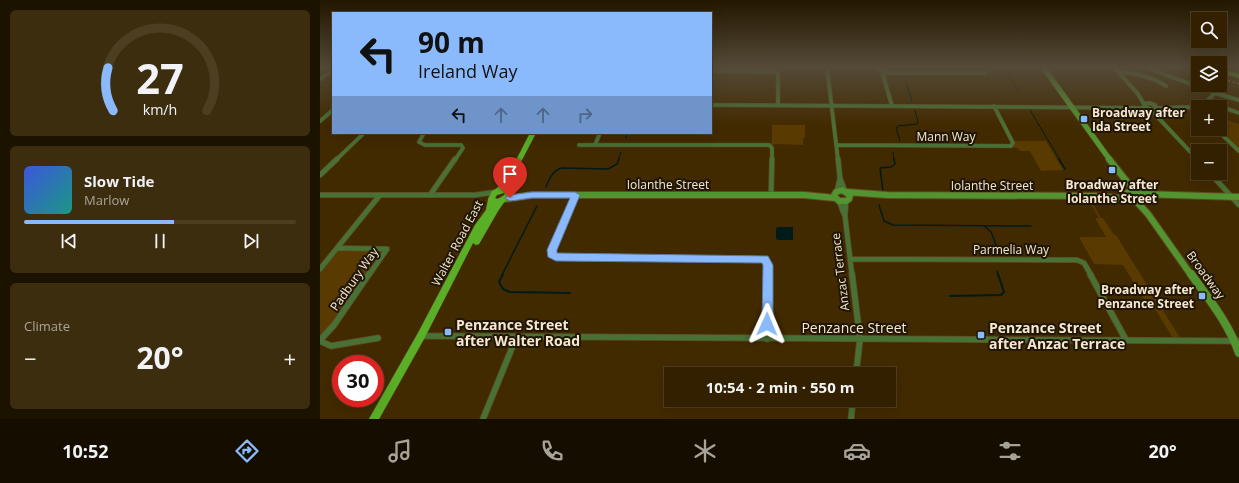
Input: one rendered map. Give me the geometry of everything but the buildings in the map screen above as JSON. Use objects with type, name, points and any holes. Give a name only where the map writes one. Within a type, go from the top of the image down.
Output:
[{"type":"main road","points":[[498,191],[509,178],[532,134]]},
{"type":"main road","points":[[498,191],[508,192],[510,182],[537,134]]},
{"type":"main road","name":"Walter Road East","points":[[374,419],[421,336],[480,224],[489,211],[492,199],[498,191]]},
{"type":"main road","name":"Walter Road East","points":[[442,296],[453,284],[495,209],[508,196],[508,192]]},
{"type":"main road","points":[[492,199],[496,202],[503,200]]},
{"type":"street","points":[[778,87],[778,105]]},
{"type":"street","name":"Anzac Terrace","points":[[829,87],[840,178],[840,197],[845,216],[860,339],[857,367]]},
{"type":"street","points":[[887,87],[892,106]]},
{"type":"street","name":"Broadway","points":[[1057,87],[1224,321],[1237,341],[1239,353]]},
{"type":"street","points":[[1131,87],[1146,106],[1160,118],[1191,152]]},
{"type":"street","points":[[1199,87],[1215,94],[1239,100]]},
{"type":"street","points":[[1138,94],[1153,104],[1166,108]]},
{"type":"street","points":[[1209,100],[1212,94],[1215,94]]},
{"type":"street","points":[[712,105],[1130,107],[1153,104]]},
{"type":"street","points":[[1153,104],[1160,118]]},
{"type":"street","name":"Mann Way","points":[[836,145],[1011,146],[1013,143],[1012,140],[994,106]]},
{"type":"street","points":[[1146,106],[1156,109],[1191,108]]},
{"type":"street","points":[[1227,109],[1239,113]]},
{"type":"street","points":[[320,121],[332,111]]},
{"type":"street","points":[[320,175],[363,134]]},
{"type":"street","points":[[423,134],[419,142],[425,145],[461,145],[463,148],[430,195]]},
{"type":"street","points":[[595,145],[600,134]]},
{"type":"street","points":[[1223,136],[1239,151]]},
{"type":"street","points":[[580,145],[770,146],[772,148],[771,195]]},
{"type":"street","points":[[320,168],[327,168]]},
{"type":"street","name":"Anzac Terrace","points":[[840,178],[846,192]]},
{"type":"street","points":[[1216,180],[1239,205]]},
{"type":"street","points":[[320,195],[475,195],[498,191]]},
{"type":"street","name":"Iolanthe Street","points":[[508,192],[532,195],[804,195],[840,197],[887,195],[1136,196],[1164,199],[1172,196],[1239,197]]},
{"type":"street","points":[[840,197],[850,195],[846,192]]},
{"type":"street","name":"Iolanthe Street","points":[[840,197],[846,192],[887,195]]},
{"type":"street","points":[[320,269],[380,195]]},
{"type":"street","points":[[475,195],[492,199]]},
{"type":"street","name":"Iolanthe Street","points":[[503,200],[532,195]]},
{"type":"street","points":[[575,195],[552,250],[552,254],[556,257],[764,259],[768,265],[767,339]]},
{"type":"street","name":"Padbury Way","points":[[320,340],[334,325],[387,250],[379,248],[337,248]]},
{"type":"street","name":"Parmelia Way","points":[[850,259],[1076,260],[1084,263],[1126,340]]},
{"type":"street","name":"Penzance Street","points":[[421,336],[516,338],[1237,341]]},
{"type":"street","points":[[320,340],[324,344],[331,346],[378,338]]},
{"type":"street","points":[[483,419],[516,338]]},
{"type":"street","points":[[851,419],[852,407]]},
{"type":"shaded area","points":[[1227,120],[1239,124],[1239,151],[1223,136],[1227,136]]},
{"type":"shaded area","points":[[772,125],[805,125],[805,138],[803,138],[803,145],[775,144],[771,147],[767,145],[772,142]]},
{"type":"shaded area","points":[[1012,141],[1046,141],[1063,170],[1041,171],[1030,151],[1020,151],[1019,149],[1011,146]]},
{"type":"shaded area","points":[[1086,196],[1088,196],[1101,218],[1103,218],[1114,235],[1116,235],[1182,341],[1174,340],[1149,299],[1144,299],[1123,265],[1094,264],[1079,237],[1106,237],[1095,218],[1099,218]]},
{"type":"shaded area","points":[[337,248],[387,249],[320,340],[320,269]]},
{"type":"water","points":[[793,227],[793,240],[776,239],[776,228]]},
{"type":"waterway","points":[[907,87],[912,101]]},
{"type":"waterway","points":[[1016,87],[1018,90]]},
{"type":"waterway","points":[[1030,110],[1060,160]]},
{"type":"waterway","points":[[900,141],[896,128],[898,126],[917,124],[918,121],[915,111]]},
{"type":"waterway","points":[[626,138],[627,134]]},
{"type":"waterway","points":[[618,160],[621,152]]},
{"type":"waterway","points":[[893,152],[894,160]]},
{"type":"waterway","points":[[546,187],[550,178],[559,169],[608,169],[617,164],[619,159]]},
{"type":"waterway","points":[[883,191],[880,168],[891,167],[895,164],[894,159]]},
{"type":"waterway","points":[[1059,159],[1065,169]]},
{"type":"waterway","points":[[879,205],[884,221],[893,225],[1031,226]]},
{"type":"waterway","points":[[502,275],[537,206]]},
{"type":"waterway","points":[[984,226],[991,232],[998,250]]},
{"type":"waterway","points":[[997,271],[998,275]]},
{"type":"waterway","points":[[503,274],[499,282],[503,289],[510,292],[570,293]]},
{"type":"waterway","points":[[950,296],[1001,295],[1004,292],[998,274]]},
{"type":"place","name":"Broadway after Ida Street","points":[[1084,119]]},
{"type":"place","name":"Broadway after Iolanthe Street","points":[[1112,170]]},
{"type":"place","name":"Broadway after Penzance Street","points":[[1202,296]]},
{"type":"place","name":"Penzance Street after Walter Road","points":[[448,332]]},
{"type":"place","name":"Penzance Street after Anzac Terrace","points":[[981,335]]},
{"type":"route","points":[[510,198],[532,195],[575,195],[551,252],[553,256],[556,257],[764,259],[767,261],[768,265],[767,324]]}]
